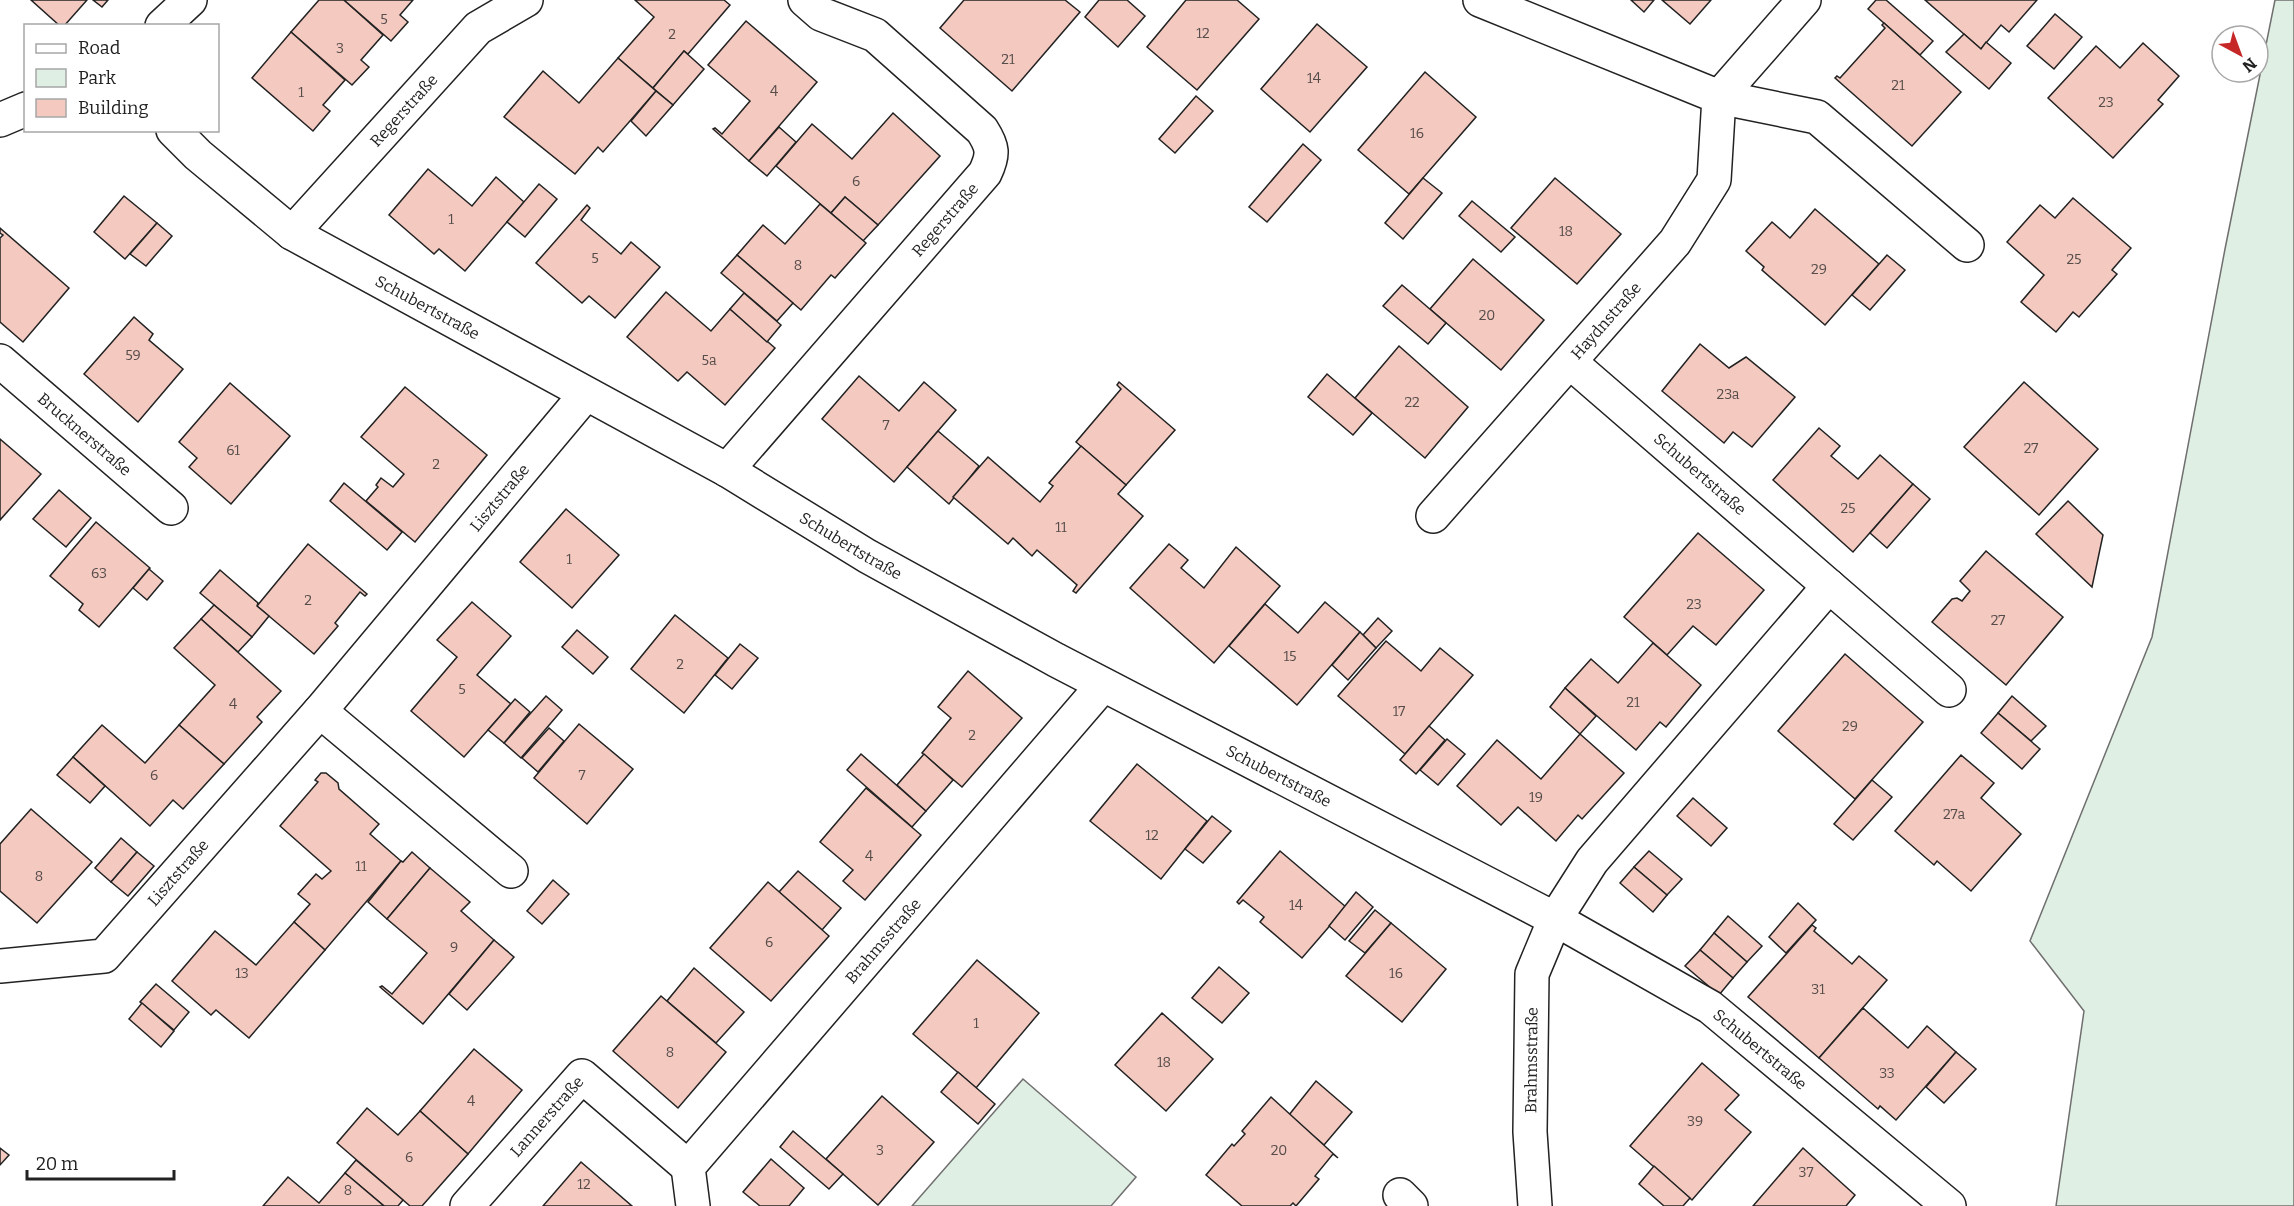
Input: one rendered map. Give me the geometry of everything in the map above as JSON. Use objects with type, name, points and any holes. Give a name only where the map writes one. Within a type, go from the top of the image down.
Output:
[{"type":"street","points":[[164,24],[190,0]]},
{"type":"street","name":"Regerstraße","points":[[292,233],[478,28],[526,0]]},
{"type":"street","name":"Regerstraße","points":[[727,470],[985,173],[992,159],[990,143],[982,130],[876,35],[821,14],[805,0]]},
{"type":"street","points":[[1480,0],[1719,97],[1817,117],[1967,245]]},
{"type":"street","points":[[1719,97],[1804,0]]},
{"type":"street","name":"Haydnstraße","points":[[1432,516],[1675,242],[1714,180],[1719,97]]},
{"type":"street","points":[[0,120],[24,110]]},
{"type":"street","name":"Schubertstraße","points":[[176,132],[198,154],[292,233],[585,395],[727,470],[867,556],[1103,685],[1555,919],[1710,1007],[1949,1206]]},
{"type":"street","name":"Brucknerstraße","points":[[0,361],[171,508]]},
{"type":"street","name":"Schubertstraße","points":[[1570,362],[1949,690]]},
{"type":"street","name":"Lisztstraße","points":[[0,966],[104,956],[320,711],[585,395]]},
{"type":"street","points":[[1555,919],[1592,861],[1829,586]]},
{"type":"street","name":"Brahmsstraße","points":[[688,1167],[1103,685]]},
{"type":"street","points":[[320,711],[511,871]]},
{"type":"street","name":"Brahmsstraße","points":[[1535,1206],[1530,1132],[1532,974],[1555,919]]},
{"type":"street","name":"Lannerstraße","points":[[467,1206],[582,1076],[688,1167]]},
{"type":"street","points":[[688,1167],[693,1206]]},
{"type":"green space","points":[[2275,0],[2294,0],[2294,1206],[2056,1206],[2084,1011],[2030,941],[2152,637],[2258,84],[2270,84],[2270,25]]},
{"type":"green space","points":[[1023,1079],[1136,1177],[1111,1206],[912,1206]]},
{"type":"building","points":[[31,0],[87,0],[66,24],[58,24]]},
{"type":"building","points":[[93,0],[108,0],[102,7]]},
{"type":"building","points":[[319,0],[344,0],[383,35],[361,60],[369,67],[352,85],[291,32]]},
{"type":"building","points":[[344,0],[413,0],[400,15],[408,22],[391,41]]},
{"type":"building","points":[[635,0],[724,0],[730,5],[688,54],[684,51],[653,88],[618,58],[654,17]]},
{"type":"building","points":[[964,0],[1065,0],[1080,12],[1012,91],[940,28]]},
{"type":"building","points":[[1099,0],[1127,0],[1145,16],[1118,47],[1085,17]]},
{"type":"building","points":[[1186,0],[1237,0],[1259,19],[1197,90],[1147,47]]},
{"type":"building","points":[[1631,0],[1654,0],[1644,12]]},
{"type":"building","points":[[1662,0],[1711,0],[1690,24]]},
{"type":"building","points":[[1876,0],[1886,0],[1933,41],[1920,55],[1868,9]]},
{"type":"building","points":[[1925,0],[2037,0],[2009,32],[2001,25],[1981,49]]},
{"type":"building","points":[[2055,14],[2082,37],[2054,69],[2027,46]]},
{"type":"building","points":[[746,21],[817,82],[749,161],[713,129],[715,128],[722,134],[750,101],[708,65]]},
{"type":"building","points":[[1884,23],[1961,92],[1912,146],[1835,78],[1837,76],[1840,78],[1885,28],[1882,25]]},
{"type":"building","points":[[1317,24],[1367,67],[1310,132],[1261,89]]},
{"type":"building","points":[[291,32],[345,80],[323,105],[330,111],[313,131],[252,78]]},
{"type":"building","points":[[1964,34],[1981,49],[1986,42],[2011,63],[1989,89],[1946,52]]},
{"type":"building","points":[[2143,43],[2179,76],[2158,100],[2163,104],[2113,158],[2048,98],[2096,46],[2120,68]]},
{"type":"building","points":[[684,51],[704,69],[673,105],[653,88]]},
{"type":"building","points":[[618,58],[656,91],[603,152],[598,147],[575,174],[504,117],[543,71],[579,103]]},
{"type":"building","points":[[1425,72],[1476,117],[1409,194],[1358,150]]},
{"type":"building","points":[[656,91],[673,105],[646,136],[631,121]]},
{"type":"building","points":[[1196,96],[1213,111],[1175,153],[1159,139]]},
{"type":"building","points":[[893,113],[940,156],[878,225],[845,197],[831,213],[776,166],[812,124],[852,159]]},
{"type":"building","points":[[779,127],[796,142],[767,176],[749,161]]},
{"type":"building","points":[[1303,144],[1321,160],[1267,222],[1249,207]]},
{"type":"building","points":[[428,169],[472,206],[496,177],[524,202],[465,271],[439,249],[434,254],[389,215]]},
{"type":"building","points":[[1423,178],[1442,193],[1403,239],[1385,223]]},
{"type":"building","points":[[1555,178],[1621,234],[1577,284],[1511,228]]},
{"type":"building","points":[[539,184],[557,199],[525,237],[507,222]]},
{"type":"building","points":[[124,196],[157,223],[125,259],[94,232]]},
{"type":"building","points":[[845,197],[878,225],[863,241],[831,213]]},
{"type":"building","points":[[2073,198],[2131,248],[2112,270],[2117,274],[2079,317],[2073,312],[2056,332],[2021,302],[2044,275],[2007,242],[2040,205],[2055,218]]},
{"type":"building","points":[[1472,201],[1515,237],[1501,252],[1459,216]]},
{"type":"building","points":[[820,204],[866,243],[835,278],[831,275],[801,310],[737,255],[763,225],[785,244]]},
{"type":"building","points":[[587,205],[590,208],[581,220],[621,254],[631,242],[660,267],[615,318],[589,296],[582,303],[536,263]]},
{"type":"building","points":[[1815,209],[1879,264],[1825,325],[1762,270],[1764,267],[1746,251],[1772,222],[1790,238]]},
{"type":"building","points":[[157,223],[172,236],[146,266],[130,254]]},
{"type":"building","points":[[0,228],[69,288],[23,342],[0,322],[0,238],[3,235],[0,233]]},
{"type":"building","points":[[737,255],[793,303],[777,321],[721,273]]},
{"type":"building","points":[[1887,255],[1905,270],[1870,310],[1852,295]]},
{"type":"building","points":[[1473,259],[1544,320],[1501,370],[1430,309]]},
{"type":"building","points":[[1402,285],[1446,323],[1428,344],[1383,306]]},
{"type":"building","points":[[666,292],[711,331],[730,309],[775,348],[725,405],[687,372],[678,381],[627,337]]},
{"type":"building","points":[[744,293],[781,325],[767,342],[730,309]]},
{"type":"building","points":[[134,317],[153,334],[149,340],[183,369],[138,422],[84,374]]},
{"type":"building","points":[[1700,344],[1729,368],[1746,357],[1795,397],[1752,447],[1733,432],[1724,443],[1662,391]]},
{"type":"building","points":[[1399,346],[1468,407],[1425,458],[1355,398]]},
{"type":"building","points":[[1327,374],[1372,413],[1353,435],[1308,397]]},
{"type":"building","points":[[859,376],[899,411],[924,382],[956,410],[894,482],[822,419]]},
{"type":"building","points":[[1119,382],[1175,430],[1126,485],[1076,442],[1121,389],[1117,385]]},
{"type":"building","points":[[2024,382],[2098,449],[2039,515],[1964,447]]},
{"type":"building","points":[[230,383],[290,436],[231,504],[189,467],[197,458],[179,442]]},
{"type":"building","points":[[405,387],[487,455],[415,542],[366,501],[378,487],[376,485],[381,478],[393,487],[404,474],[361,437]]},
{"type":"building","points":[[1819,428],[1840,446],[1831,456],[1858,479],[1880,455],[1913,484],[1853,552],[1773,480]]},
{"type":"building","points":[[938,431],[979,466],[949,504],[907,467]]},
{"type":"building","points":[[0,439],[41,474],[0,520]]},
{"type":"building","points":[[1081,446],[1126,485],[1118,494],[1143,516],[1076,593],[1073,591],[1077,585],[1037,550],[1032,556],[1013,538],[1008,544],[953,497],[988,457],[1040,502],[1053,486],[1049,483]]},
{"type":"building","points":[[344,483],[402,532],[387,550],[330,501]]},
{"type":"building","points":[[1913,484],[1930,499],[1887,548],[1870,533]]},
{"type":"building","points":[[59,490],[91,518],[66,547],[33,519]]},
{"type":"building","points":[[2068,501],[2103,535],[2092,587],[2036,534]]},
{"type":"building","points":[[566,509],[619,555],[572,608],[520,562]]},
{"type":"building","points":[[96,522],[150,568],[99,627],[79,610],[83,604],[50,576]]},
{"type":"building","points":[[1698,533],[1764,590],[1716,645],[1693,626],[1667,655],[1624,617]]},
{"type":"building","points":[[308,544],[367,594],[365,596],[360,592],[335,623],[338,626],[314,654],[257,606]]},
{"type":"building","points":[[1169,544],[1188,560],[1181,568],[1204,588],[1236,547],[1280,586],[1214,663],[1130,588]]},
{"type":"building","points":[[1986,551],[2063,617],[2006,685],[1932,622],[1952,599],[1957,598],[1962,601],[1970,591],[1960,581]]},
{"type":"building","points":[[149,569],[163,581],[147,600],[133,588]]},
{"type":"building","points":[[220,570],[258,603],[257,606],[269,616],[252,637],[200,593]]},
{"type":"building","points":[[472,602],[511,636],[477,675],[511,704],[464,757],[411,711],[457,657],[437,640]]},
{"type":"building","points":[[1325,602],[1360,632],[1297,705],[1229,646],[1265,604],[1298,633]]},
{"type":"building","points":[[214,605],[252,637],[238,652],[201,619]]},
{"type":"building","points":[[675,615],[728,658],[684,713],[631,669]]},
{"type":"building","points":[[1378,618],[1392,631],[1376,648],[1363,635]]},
{"type":"building","points":[[201,619],[281,691],[257,717],[262,722],[224,764],[179,725],[215,685],[174,648]]},
{"type":"building","points":[[577,630],[608,657],[593,674],[562,647]]},
{"type":"building","points":[[1360,632],[1376,648],[1348,680],[1332,665]]},
{"type":"building","points":[[1386,641],[1421,671],[1440,648],[1473,675],[1405,754],[1338,696]]},
{"type":"building","points":[[1653,643],[1701,685],[1666,727],[1660,722],[1636,750],[1565,688],[1591,659],[1618,683]]},
{"type":"building","points":[[740,644],[758,658],[732,689],[715,675]]},
{"type":"building","points":[[1845,654],[1923,722],[1855,799],[1778,731]]},
{"type":"building","points":[[968,671],[1022,718],[962,787],[922,753],[951,718],[938,707]]},
{"type":"building","points":[[1565,688],[1596,716],[1580,734],[1550,707]]},
{"type":"building","points":[[546,696],[562,710],[521,758],[504,743]]},
{"type":"building","points":[[2012,696],[2046,726],[2031,741],[1998,713]]},
{"type":"building","points":[[515,699],[530,712],[504,743],[488,730]]},
{"type":"building","points":[[1998,713],[2040,749],[2022,769],[1981,733]]},
{"type":"building","points":[[579,724],[633,769],[587,824],[534,778]]},
{"type":"building","points":[[102,725],[145,763],[179,725],[224,764],[183,809],[173,800],[150,826],[73,757]]},
{"type":"building","points":[[1429,726],[1445,740],[1416,774],[1400,760]]},
{"type":"building","points":[[549,728],[564,741],[538,772],[522,758]]},
{"type":"building","points":[[1580,734],[1624,773],[1582,819],[1578,815],[1556,841],[1518,807],[1501,825],[1457,786],[1497,740],[1541,779]]},
{"type":"building","points":[[1447,739],[1465,754],[1438,785],[1420,770]]},
{"type":"building","points":[[861,754],[926,811],[912,827],[847,770]]},
{"type":"building","points":[[924,754],[953,780],[926,811],[897,785]]},
{"type":"building","points":[[1961,755],[1994,783],[1981,798],[2021,834],[1971,891],[1937,861],[1934,865],[1895,831]]},
{"type":"building","points":[[73,757],[105,786],[90,803],[57,775]]},
{"type":"building","points":[[1137,764],[1207,821],[1161,879],[1090,821]]},
{"type":"building","points":[[321,773],[326,773],[338,783],[339,789],[379,824],[370,834],[401,861],[325,950],[294,922],[310,904],[298,894],[316,874],[322,879],[331,871],[280,826],[318,782],[315,780]]},
{"type":"building","points":[[1872,780],[1892,797],[1853,840],[1834,824]]},
{"type":"building","points":[[866,788],[921,835],[865,900],[843,881],[853,870],[820,842]]},
{"type":"building","points":[[1693,798],[1727,828],[1711,846],[1677,816]]},
{"type":"building","points":[[31,809],[92,862],[37,923],[0,891],[0,844]]},
{"type":"building","points":[[1212,816],[1231,831],[1203,863],[1185,849]]},
{"type":"building","points":[[121,838],[137,852],[111,882],[95,868]]},
{"type":"building","points":[[1280,851],[1346,907],[1302,958],[1260,922],[1264,917],[1243,900],[1239,904],[1237,902]]},
{"type":"building","points":[[1649,851],[1682,879],[1667,895],[1634,867]]},
{"type":"building","points":[[137,852],[154,866],[128,896],[111,882]]},
{"type":"building","points":[[412,852],[430,868],[387,919],[368,902],[401,861],[403,862]]},
{"type":"building","points":[[1634,867],[1667,895],[1653,912],[1620,883]]},
{"type":"building","points":[[430,868],[470,902],[461,911],[494,940],[423,1024],[380,987],[382,986],[392,994],[427,953],[387,919]]},
{"type":"building","points":[[798,871],[841,908],[822,930],[779,892]]},
{"type":"building","points":[[553,880],[569,894],[542,924],[527,911]]},
{"type":"building","points":[[768,882],[829,936],[771,1001],[710,948]]},
{"type":"building","points":[[1356,892],[1373,907],[1345,940],[1329,926]]},
{"type":"building","points":[[1798,903],[1816,920],[1786,953],[1769,937]]},
{"type":"building","points":[[1375,910],[1391,923],[1365,953],[1349,941]]},
{"type":"building","points":[[1728,916],[1762,946],[1747,962],[1714,933]]},
{"type":"building","points":[[294,922],[325,950],[249,1038],[216,1010],[211,1015],[172,981],[215,931],[256,965]]},
{"type":"building","points":[[1391,923],[1446,969],[1402,1022],[1346,976]]},
{"type":"building","points":[[1812,925],[1816,928],[1814,931],[1852,964],[1859,956],[1887,980],[1819,1058],[1748,997]]},
{"type":"building","points":[[1714,933],[1747,962],[1733,978],[1700,950]]},
{"type":"building","points":[[494,940],[514,957],[467,1010],[449,994]]},
{"type":"building","points":[[1700,950],[1733,978],[1719,995],[1685,966]]},
{"type":"building","points":[[977,960],[1039,1013],[976,1088],[913,1034]]},
{"type":"building","points":[[1219,967],[1249,993],[1222,1023],[1192,998]]},
{"type":"building","points":[[694,968],[744,1012],[716,1043],[667,1001]]},
{"type":"building","points":[[156,984],[189,1012],[174,1030],[140,1002]]},
{"type":"building","points":[[661,996],[726,1052],[678,1108],[613,1051]]},
{"type":"building","points":[[142,1003],[174,1031],[161,1047],[129,1019]]},
{"type":"building","points":[[1863,1008],[1908,1048],[1927,1026],[1956,1052],[1896,1120],[1880,1106],[1878,1109],[1819,1058]]},
{"type":"building","points":[[1162,1013],[1213,1059],[1166,1111],[1115,1065]]},
{"type":"building","points":[[474,1049],[522,1090],[468,1154],[420,1111]]},
{"type":"building","points":[[1956,1052],[1976,1069],[1944,1103],[1926,1087]]},
{"type":"building","points":[[1702,1063],[1739,1095],[1725,1110],[1751,1132],[1692,1200],[1630,1146]]},
{"type":"building","points":[[958,1072],[995,1104],[978,1124],[941,1092]]},
{"type":"building","points":[[1316,1081],[1352,1112],[1324,1145],[1289,1115]]},
{"type":"building","points":[[882,1096],[934,1142],[878,1205],[826,1159]]},
{"type":"building","points":[[1271,1097],[1338,1158],[1333,1154],[1315,1176],[1319,1179],[1296,1206],[1293,1203],[1290,1206],[1242,1206],[1206,1175],[1232,1144],[1234,1146],[1245,1134],[1242,1131]]},
{"type":"building","points":[[367,1108],[398,1135],[420,1111],[468,1154],[422,1206],[410,1206],[337,1143]]},
{"type":"building","points":[[793,1131],[843,1174],[829,1189],[780,1147]]},
{"type":"building","points":[[0,1148],[9,1155],[0,1165]]},
{"type":"building","points":[[1803,1148],[1855,1195],[1846,1206],[1753,1206]]},
{"type":"building","points":[[771,1159],[804,1188],[789,1206],[760,1206],[743,1192]]},
{"type":"building","points":[[356,1160],[403,1200],[398,1206],[384,1206],[345,1173]]},
{"type":"building","points":[[581,1162],[632,1206],[543,1206]]},
{"type":"building","points":[[1654,1166],[1690,1198],[1683,1206],[1664,1206],[1639,1184]]},
{"type":"building","points":[[345,1173],[384,1206],[263,1206],[288,1177],[319,1203]]}]
